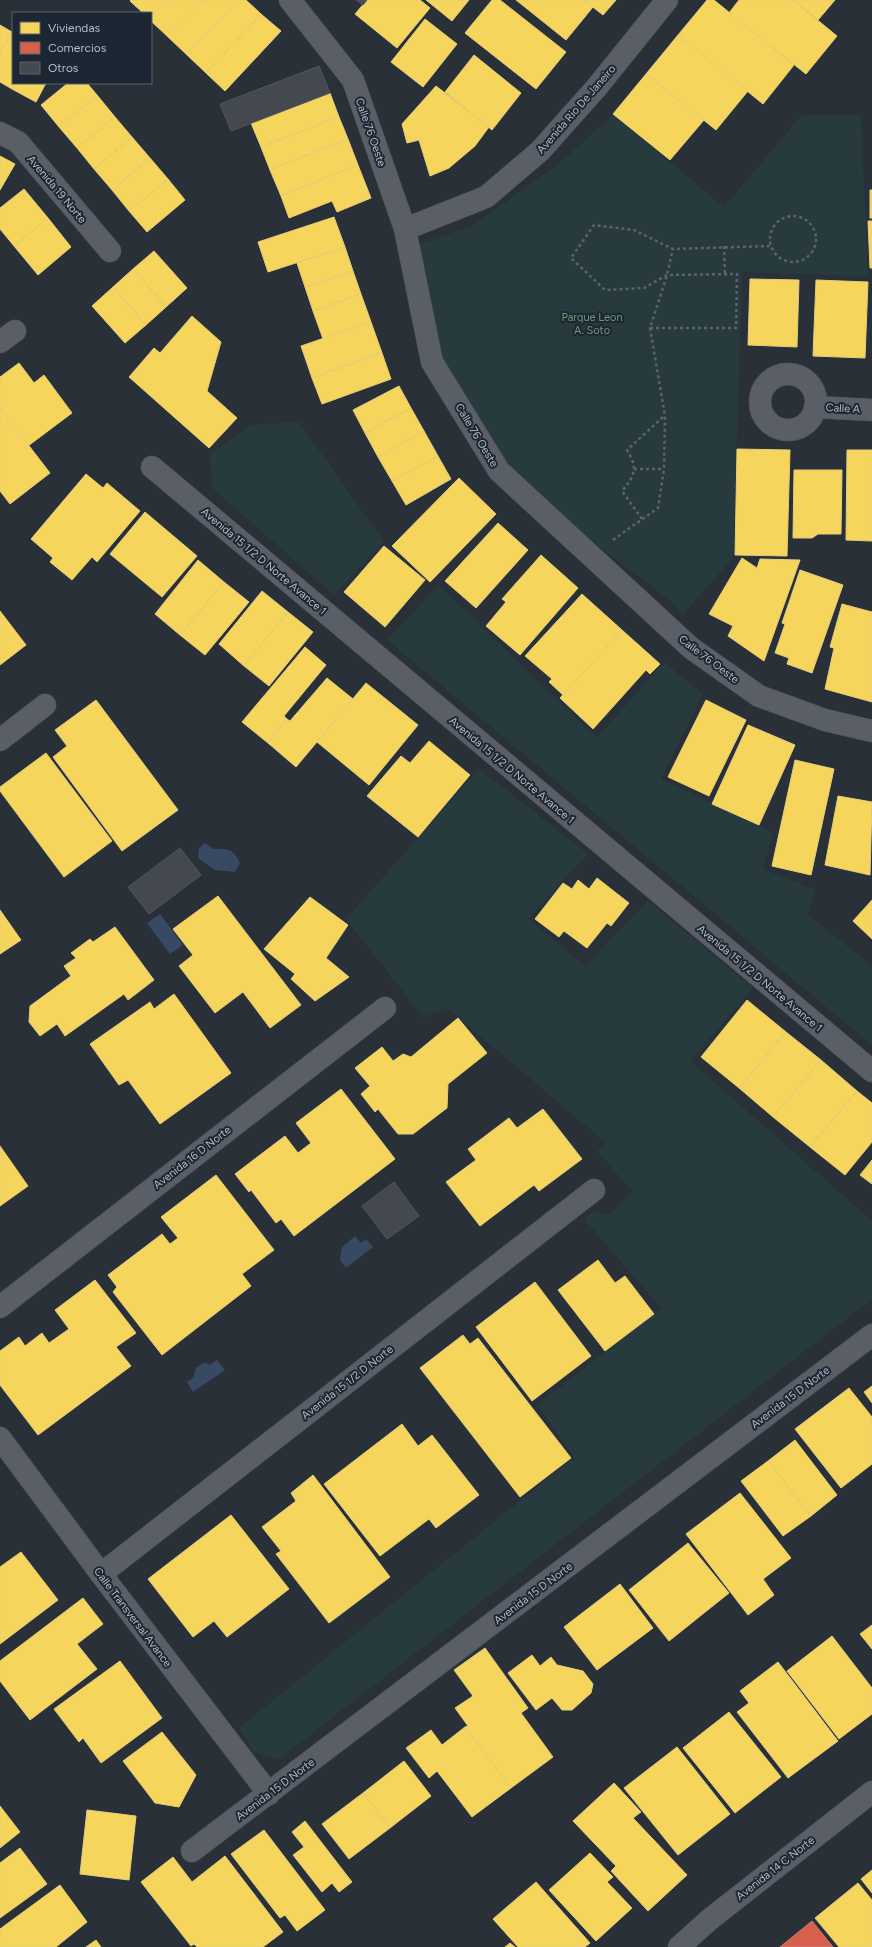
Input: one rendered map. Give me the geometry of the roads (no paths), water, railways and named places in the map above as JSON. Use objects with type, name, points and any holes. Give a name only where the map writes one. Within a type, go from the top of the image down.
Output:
[{"type":"street","name":"Calle 76 Oeste","points":[[290,0],[353,80],[405,229],[432,362],[498,472],[691,648],[759,696],[824,720],[872,731]]},
{"type":"street","name":"Avenida Rio De Janeiro","points":[[405,229],[486,196],[540,151],[597,87],[667,0]]},
{"type":"street","name":"Avenida 19 Norte","points":[[0,132],[18,142],[110,251]]},
{"type":"street","name":"Calle A","points":[[815,407],[872,410]]},
{"type":"street","name":"Avenida 15 1/2 D Norte Avance 1","points":[[152,467],[872,1072]]},
{"type":"street","points":[[0,740],[45,706]]},
{"type":"street","name":"Avenida 16 D Norte","points":[[0,1307],[385,1008]]},
{"type":"street","name":"Avenida 15 1/2 D Norte","points":[[101,1574],[594,1190]]},
{"type":"street","name":"Avenida 15 D Norte","points":[[192,1851],[872,1335]]},
{"type":"street","name":"Calle Transversal Avance","points":[[0,1438],[101,1574],[269,1794]]},
{"type":"street","name":"Avenida 14 C Norte","points":[[679,1947],[709,1920],[872,1792]]},
{"type":"water","points":[[205,843],[213,849],[226,849],[235,854],[240,863],[235,872],[215,870],[198,858],[199,848]]},
{"type":"water","points":[[160,914],[183,945],[170,954],[147,923]]},
{"type":"water","points":[[355,1236],[361,1243],[366,1239],[373,1247],[346,1268],[340,1260],[342,1247]]},
{"type":"water","points":[[217,1360],[225,1370],[193,1392],[187,1382],[193,1378],[196,1368],[205,1362],[210,1365]]},
{"type":"park label","name":"Parque Leon A. Soto","points":[[592,323]]}]
